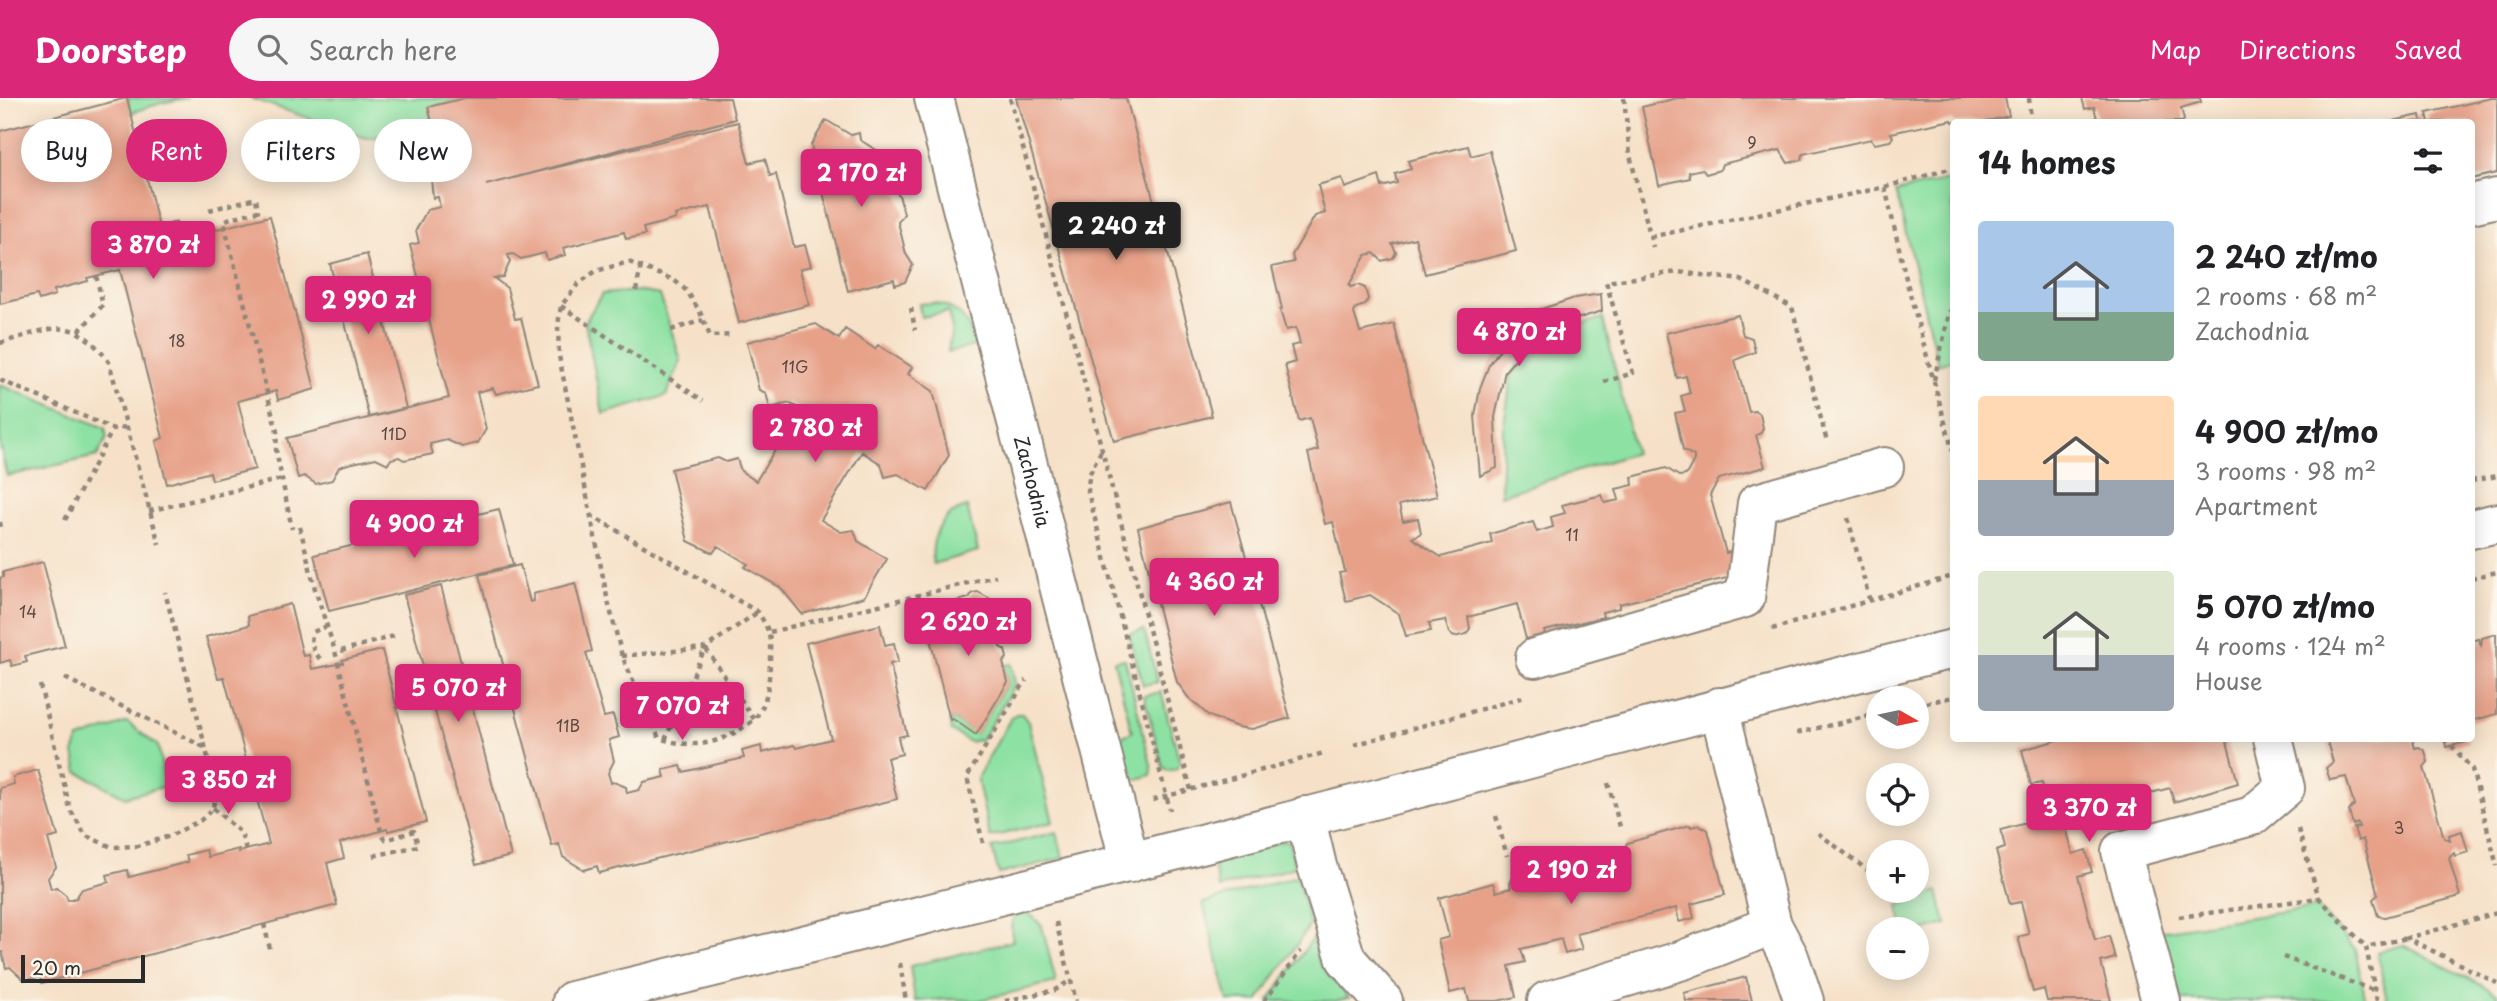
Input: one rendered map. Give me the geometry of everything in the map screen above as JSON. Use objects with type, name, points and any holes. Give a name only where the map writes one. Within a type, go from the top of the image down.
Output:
[{"type":"street","name":"Zachodnia","points":[[934,98],[1130,863]]},
{"type":"street","points":[[2475,203],[2497,198]]},
{"type":"street","points":[[1535,658],[1745,598],[1757,503],[1884,467]]},
{"type":"street","points":[[2475,528],[2497,523]]},
{"type":"street","points":[[572,1001],[790,950],[1719,707],[1950,650]]},
{"type":"street","points":[[1719,707],[1772,925],[1789,957],[1804,1001]]},
{"type":"street","points":[[2161,1001],[2121,851],[2252,816],[2285,788],[2274,742]]},
{"type":"street","points":[[1305,816],[1317,866],[1346,959],[1383,1001]]},
{"type":"street","points":[[1567,998],[1684,960],[1772,925]]},
{"type":"path","points":[[1010,98],[1191,790]]},
{"type":"path","points":[[1624,98],[1630,155],[1653,247]]},
{"type":"path","points":[[2029,98],[2031,119]]},
{"type":"path","points":[[1650,237],[1885,187],[1950,169]]},
{"type":"path","points":[[1885,187],[1950,441]]},
{"type":"path","points":[[209,210],[256,198],[258,211],[228,219],[225,223],[277,432],[276,450],[292,529]]},
{"type":"path","points":[[590,515],[758,612],[771,632],[766,697],[755,719],[734,733],[709,744],[682,745],[659,738],[622,656],[607,597],[590,515],[559,356],[558,325],[561,306],[578,284],[596,271],[629,262],[674,280],[687,291],[710,336],[733,335]]},
{"type":"path","points":[[636,291],[641,266]]},
{"type":"path","points":[[1604,382],[1633,373],[1606,282],[1678,272],[1741,280],[1792,307],[1831,454]]},
{"type":"path","points":[[79,331],[103,305],[96,275]]},
{"type":"path","points":[[561,306],[702,401]]},
{"type":"path","points":[[911,307],[915,330]]},
{"type":"path","points":[[1933,381],[1950,310]]},
{"type":"path","points":[[671,330],[703,320]]},
{"type":"path","points":[[0,343],[59,327],[79,331],[94,342],[109,362],[159,544]]},
{"type":"path","points":[[0,380],[113,429],[127,427]]},
{"type":"path","points":[[65,520],[113,429]]},
{"type":"path","points":[[1101,450],[1089,475],[1087,492],[1171,815]]},
{"type":"path","points":[[2475,480],[2497,476]]},
{"type":"path","points":[[149,512],[282,479]]},
{"type":"path","points":[[1845,508],[1870,602]]},
{"type":"path","points":[[300,527],[382,835],[389,839],[414,831],[418,846],[373,856]]},
{"type":"path","points":[[2475,577],[2497,572]]},
{"type":"path","points":[[771,632],[996,576]]},
{"type":"path","points":[[1916,586],[1950,577]]},
{"type":"path","points":[[40,685],[70,809],[86,836],[112,847],[138,846],[170,836],[201,820],[213,808],[216,788],[165,592]]},
{"type":"path","points":[[622,656],[705,648],[758,612]]},
{"type":"path","points":[[320,659],[313,651],[311,639],[313,632],[327,626]]},
{"type":"path","points":[[341,651],[394,635]]},
{"type":"path","points":[[705,648],[755,719]]},
{"type":"path","points":[[666,740],[705,648]]},
{"type":"path","points":[[65,678],[205,748]]},
{"type":"path","points":[[982,843],[967,777],[1026,680]]},
{"type":"path","points":[[1929,702],[1950,698]]},
{"type":"path","points":[[1796,734],[1866,717]]},
{"type":"path","points":[[2448,742],[2472,769],[2497,866]]},
{"type":"path","points":[[1142,803],[1324,753]]},
{"type":"path","points":[[1608,783],[1619,827]]},
{"type":"path","points":[[2285,788],[2319,898],[2366,947],[2377,1001]]},
{"type":"path","points":[[213,808],[242,833],[246,850]]},
{"type":"path","points":[[1496,816],[1507,856]]},
{"type":"path","points":[[1818,833],[1866,868]]},
{"type":"path","points":[[1046,884],[1076,1001]]},
{"type":"path","points":[[2140,922],[2319,898]]},
{"type":"path","points":[[2366,947],[2497,914]]},
{"type":"path","points":[[264,925],[270,949]]},
{"type":"path","points":[[2407,938],[2497,984]]},
{"type":"path","points":[[1264,1001],[1308,941]]},
{"type":"path","points":[[2283,957],[2375,991]]},
{"type":"path","points":[[1005,1001],[1055,990],[1071,980]]},
{"type":"green space","points":[[127,98],[188,98],[130,113]]},
{"type":"green space","points":[[250,98],[465,98],[429,107],[431,119],[374,119],[374,137],[360,136],[360,119],[311,119]]},
{"type":"green space","points":[[1950,180],[1950,360],[1938,364],[1896,192]]},
{"type":"green space","points":[[636,291],[660,295],[681,361],[666,396],[603,414],[585,322],[602,294]]},
{"type":"green space","points":[[935,303],[962,317],[967,323],[975,346],[948,352],[952,329],[948,312],[921,317],[919,304]]},
{"type":"green space","points":[[1603,318],[1635,453],[1501,495],[1503,430],[1512,374],[1541,338]]},
{"type":"green space","points":[[0,385],[105,428],[107,438],[97,456],[7,476],[0,446]]},
{"type":"green space","points":[[967,507],[978,551],[933,564],[933,545],[939,528],[950,515]]},
{"type":"green space","points":[[1144,630],[1158,682],[1143,685],[1129,634]]},
{"type":"green space","points":[[1125,659],[1152,769],[1151,775],[1128,782],[1118,743],[1123,736],[1132,732],[1114,661]]},
{"type":"green space","points":[[1011,664],[1015,684],[982,739],[970,742],[951,731],[950,720],[953,719],[976,734],[1008,682],[1004,665]]},
{"type":"green space","points":[[1161,692],[1180,763],[1176,769],[1168,771],[1163,767],[1144,696]]},
{"type":"green space","points":[[1022,714],[1028,722],[1053,822],[990,837],[978,776],[1011,718]]},
{"type":"green space","points":[[127,722],[158,746],[166,786],[125,797],[78,772],[74,753],[79,739]]},
{"type":"green space","points":[[1057,832],[1063,858],[999,874],[992,848]]},
{"type":"green space","points":[[1285,840],[1290,845],[1295,867],[1219,888],[1213,862]]},
{"type":"green space","points":[[1297,876],[1310,925],[1258,1001],[1228,1001],[1203,903]]},
{"type":"green space","points":[[1938,891],[1946,924],[1929,929],[1929,917],[1900,917],[1898,906],[1906,903],[1929,903],[1929,894]]},
{"type":"green space","points":[[2317,907],[2355,949],[2366,1001],[2180,1001],[2160,931]]},
{"type":"green space","points":[[1020,910],[1026,910],[1042,926],[1056,982],[976,1001],[915,1001],[910,966],[1013,941],[1012,924]]},
{"type":"green space","points":[[1313,938],[1319,963],[1349,998],[1336,1001],[1269,1001]]},
{"type":"green space","points":[[2403,945],[2497,993],[2497,1001],[2387,1001],[2377,952]]},
{"type":"building","points":[[127,98],[132,119],[126,119],[126,182],[148,182],[159,227],[176,222],[181,238],[270,216],[315,389],[278,400],[276,391],[238,401],[255,469],[212,480],[210,472],[167,484],[156,441],[163,438],[120,270],[54,290],[55,295],[39,300],[37,295],[0,304],[0,131],[21,126],[21,182],[112,182],[112,119],[46,119]]},
{"type":"building","points":[[465,98],[730,98],[735,119],[486,185],[738,122],[749,163],[765,159],[770,176],[776,174],[794,247],[805,245],[811,266],[800,269],[809,305],[739,323],[710,207],[675,215],[676,219],[643,228],[645,235],[626,239],[624,232],[563,248],[565,255],[547,260],[545,253],[521,259],[513,254],[508,255],[510,262],[503,277],[494,278],[507,288],[515,319],[521,318],[538,384],[496,394],[493,388],[477,392],[486,429],[478,443],[462,447],[447,440],[430,444],[433,454],[404,460],[399,457],[391,459],[388,464],[376,458],[348,464],[339,467],[332,480],[316,484],[304,476],[298,478],[287,438],[449,398],[410,245],[419,243],[416,230],[427,210],[440,207],[438,197],[433,198],[431,182],[472,182],[472,119],[431,119],[428,107]]},
{"type":"building","points":[[1016,98],[1126,98],[1212,416],[1114,441]]},
{"type":"building","points":[[1677,98],[2005,98],[2009,116],[1996,119],[1950,119],[1891,133],[1893,137],[1890,141],[1875,144],[1871,139],[1803,154],[1802,160],[1788,163],[1780,150],[1722,164],[1720,170],[1706,174],[1702,169],[1689,172],[1690,178],[1659,185],[1642,107]]},
{"type":"building","points":[[2082,98],[2200,98],[2201,102],[2181,108],[2184,119],[2097,119],[2094,107],[2085,109]]},
{"type":"building","points":[[2497,98],[2497,173],[2475,178],[2475,119],[2428,119],[2427,113]]},
{"type":"building","points":[[2420,115],[2421,119],[2402,119]]},
{"type":"building","points":[[826,120],[851,135],[859,133],[860,140],[881,153],[890,186],[899,195],[904,214],[898,222],[906,254],[913,265],[905,282],[895,285],[894,279],[848,291],[811,145]]},
{"type":"building","points":[[1468,146],[1471,156],[1490,151],[1516,251],[1425,274],[1415,238],[1392,244],[1396,252],[1393,258],[1382,261],[1374,253],[1366,255],[1349,285],[1365,288],[1368,299],[1365,305],[1356,308],[1354,313],[1360,332],[1394,324],[1437,496],[1399,505],[1403,521],[1418,518],[1421,533],[1412,538],[1441,557],[1492,543],[1490,534],[1533,522],[1537,532],[1553,527],[1551,517],[1565,513],[1562,505],[1602,495],[1605,503],[1619,500],[1616,489],[1633,485],[1632,477],[1666,468],[1679,476],[1686,475],[1694,456],[1683,450],[1675,413],[1685,411],[1681,396],[1690,393],[1686,376],[1677,378],[1666,333],[1738,315],[1743,335],[1752,338],[1755,352],[1735,360],[1749,412],[1760,414],[1763,428],[1761,433],[1756,435],[1765,467],[1719,479],[1710,495],[1726,553],[1739,550],[1731,577],[1619,604],[1619,608],[1602,612],[1603,617],[1544,631],[1545,634],[1526,639],[1517,604],[1468,617],[1470,628],[1467,634],[1454,637],[1449,633],[1445,620],[1429,623],[1431,631],[1406,636],[1399,614],[1370,595],[1346,601],[1339,573],[1345,572],[1333,522],[1325,524],[1308,453],[1318,450],[1310,418],[1299,421],[1285,365],[1295,362],[1291,346],[1300,344],[1296,328],[1286,330],[1272,267],[1294,262],[1292,255],[1315,216],[1325,213],[1318,185],[1342,178],[1345,188],[1379,176],[1382,187],[1397,183],[1395,174],[1411,169],[1408,161]]},
{"type":"building","points":[[367,254],[406,408],[369,417],[330,264]]},
{"type":"building","points":[[1601,294],[1602,311],[1541,330],[1505,371],[1495,417],[1497,468],[1480,476],[1475,416],[1480,388],[1489,365],[1514,329],[1535,311],[1575,298]]},
{"type":"building","points":[[816,324],[839,339],[845,329],[875,349],[878,345],[912,367],[908,374],[933,391],[949,455],[928,491],[898,474],[885,477],[881,464],[862,452],[821,520],[841,532],[854,530],[858,541],[887,559],[864,597],[802,614],[781,588],[745,567],[748,564],[718,546],[713,553],[688,541],[671,469],[718,458],[726,462],[737,459],[741,471],[756,481],[800,409],[789,403],[770,408],[766,393],[759,390],[747,342]]},
{"type":"building","points":[[1231,502],[1290,718],[1252,729],[1237,727],[1209,716],[1188,697],[1177,682],[1138,528]]},
{"type":"building","points":[[499,509],[513,565],[329,611],[314,555],[395,535],[394,529],[403,527],[404,532]]},
{"type":"building","points":[[43,562],[65,646],[25,656],[27,662],[12,666],[10,660],[0,663],[0,578],[3,577],[3,572]]},
{"type":"building","points":[[520,565],[530,602],[534,601],[533,594],[575,583],[592,651],[586,653],[604,717],[613,715],[619,737],[609,740],[614,761],[608,773],[611,783],[626,787],[627,793],[639,790],[644,782],[665,777],[663,770],[681,766],[683,772],[744,758],[742,751],[761,746],[762,753],[831,739],[806,643],[880,625],[885,645],[894,643],[898,662],[890,664],[907,735],[898,737],[902,754],[887,758],[897,799],[599,873],[597,866],[584,870],[563,857],[559,844],[552,846],[479,575]]},
{"type":"building","points":[[441,586],[511,856],[476,865],[404,595]]},
{"type":"building","points":[[978,592],[992,600],[991,611],[1000,647],[1005,650],[1007,658],[1003,662],[1008,682],[976,735],[953,719],[950,720],[923,610],[969,598],[972,593]]},
{"type":"building","points":[[290,604],[303,656],[309,655],[312,669],[343,663],[342,660],[382,650],[426,822],[388,831],[387,829],[340,843],[344,858],[327,863],[337,905],[42,983],[40,977],[24,980],[10,967],[6,968],[0,952],[0,788],[14,784],[13,777],[38,770],[58,836],[48,839],[56,867],[48,878],[51,889],[56,887],[68,900],[76,898],[82,889],[109,882],[107,875],[127,870],[129,877],[188,862],[186,855],[206,850],[208,857],[269,844],[224,677],[218,678],[206,637],[249,625],[248,616]]},
{"type":"building","points":[[2496,634],[2497,714],[2475,720],[2475,640],[2478,639],[2481,645],[2482,638]]},
{"type":"building","points":[[2051,742],[2227,742],[2238,783],[2174,802],[2170,788],[2105,805],[2110,819],[2088,824],[2084,811],[2063,816],[2073,854],[2086,850],[2092,872],[2078,876],[2095,940],[2109,936],[2115,958],[2101,962],[2111,1001],[2047,1001],[2044,989],[2033,992],[2018,937],[2029,934],[2021,902],[2010,904],[1996,851],[2005,848],[2001,830],[2051,816],[2042,783],[2031,785],[2022,750]]},
{"type":"building","points":[[2327,742],[2413,742],[2415,748],[2419,747],[2425,751],[2428,762],[2424,767],[2444,838],[2450,840],[2449,835],[2462,831],[2468,852],[2455,856],[2454,853],[2449,858],[2460,896],[2385,917],[2378,916],[2373,899],[2378,895],[2363,839],[2358,841],[2354,828],[2359,827],[2358,823],[2353,825],[2349,811],[2354,805],[2346,777],[2330,780],[2326,768],[2333,762]]},
{"type":"building","points":[[2445,742],[2468,742],[2446,747]]},
{"type":"building","points":[[1690,825],[1699,825],[1708,830],[1725,895],[1691,904],[1694,918],[1679,922],[1676,908],[1577,934],[1582,949],[1565,954],[1561,939],[1521,949],[1525,962],[1509,966],[1516,997],[1497,1001],[1469,1001],[1466,989],[1450,993],[1438,940],[1449,937],[1439,898],[1493,883],[1496,892],[1511,888],[1510,883],[1515,874],[1522,870],[1574,856],[1584,855],[1591,860],[1593,867],[1625,859],[1623,852],[1627,843]]},
{"type":"building","points":[[1746,977],[1752,1001],[1686,1001],[1684,993]]}]
